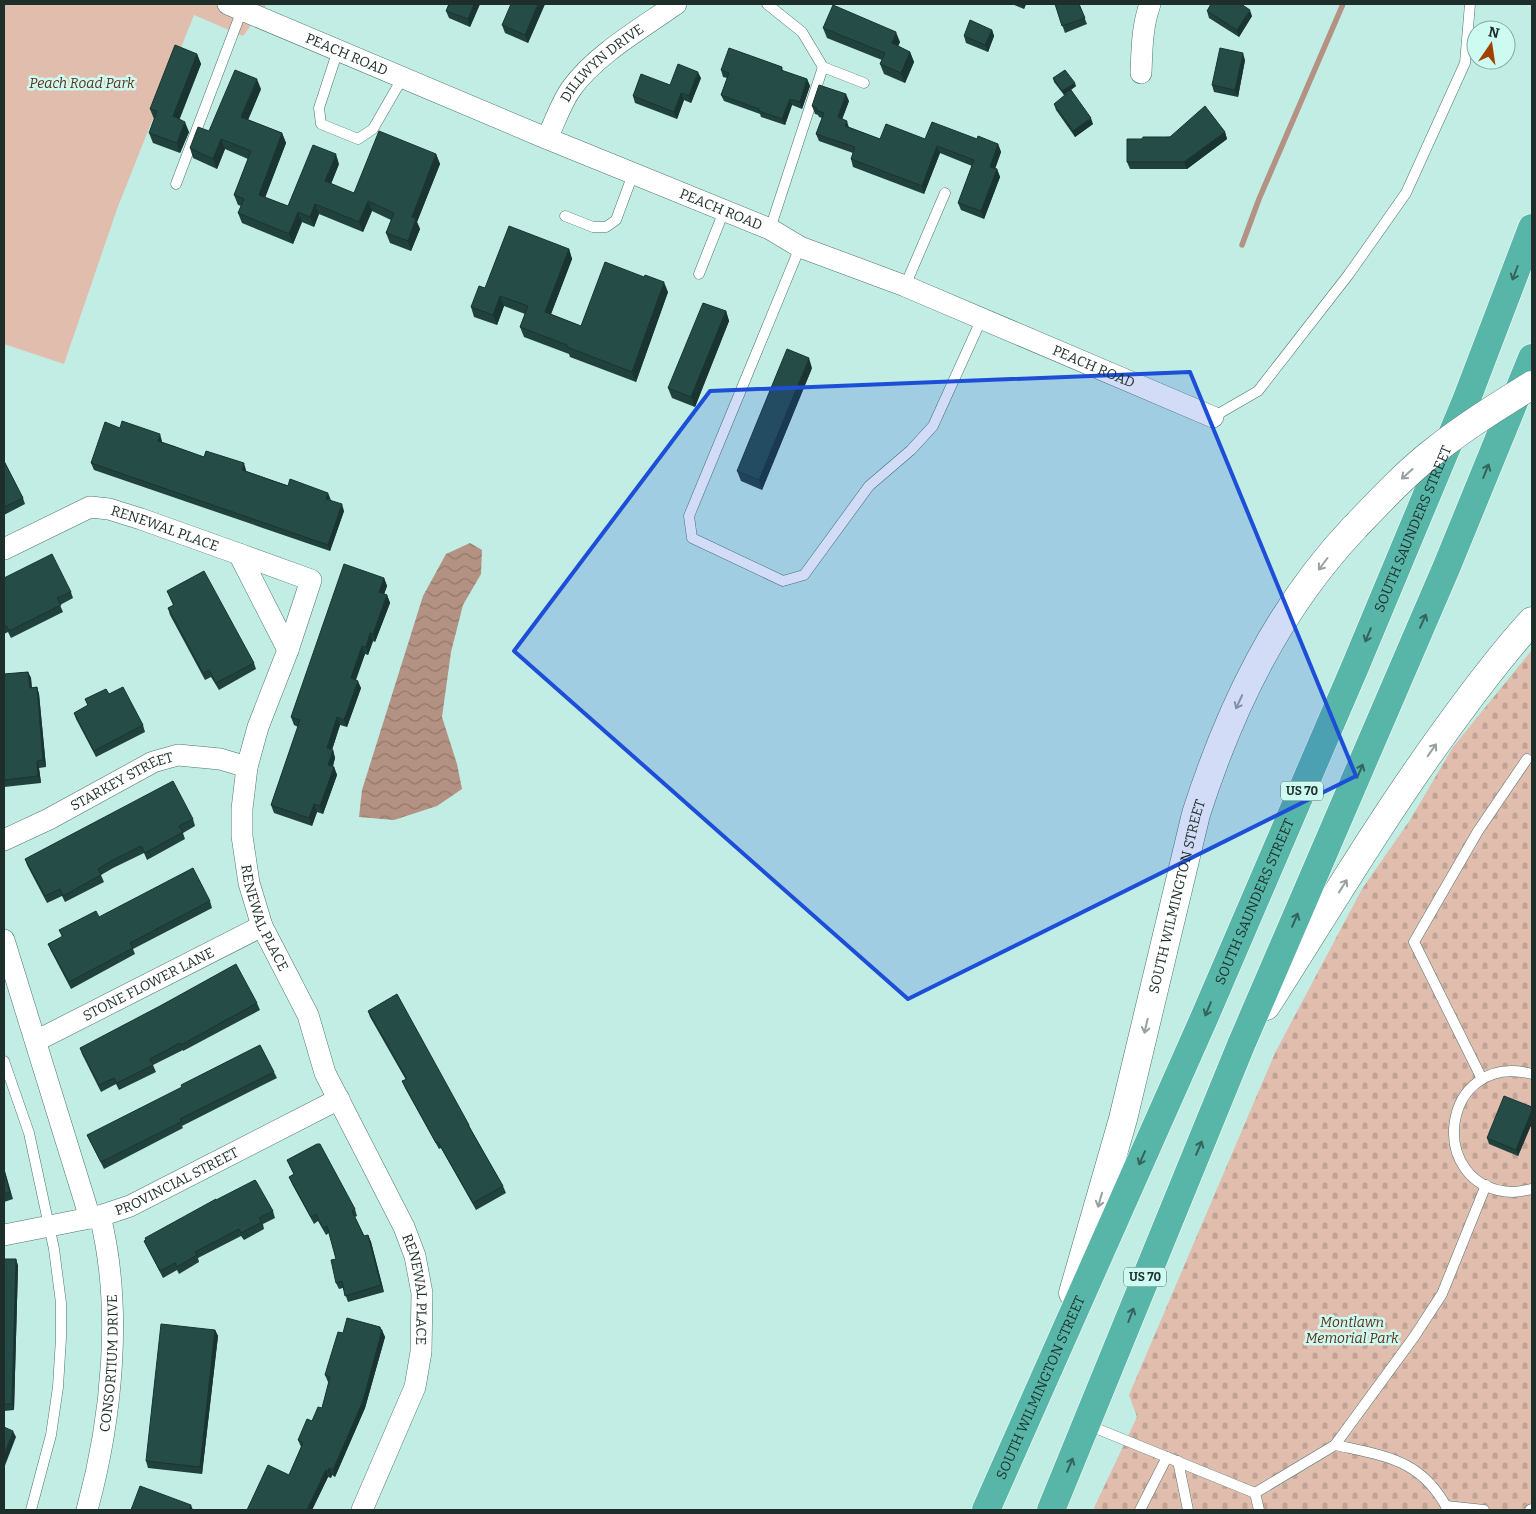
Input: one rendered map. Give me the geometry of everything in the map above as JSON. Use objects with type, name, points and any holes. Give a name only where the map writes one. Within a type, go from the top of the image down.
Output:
[{"type":"highway","name":"SOUTH SAUNDERS STREET","points":[[1057,1348],[1205,1016],[1347,684],[1466,402],[1532,228]]},
{"type":"highway","name":"US 70","points":[[1051,1510],[1241,1045],[1447,566],[1532,358]]},
{"type":"highway","name":"SOUTH WILMINGTON STREET","points":[[986,1510],[1057,1348]]},
{"type":"main road","name":"SOUTH WILMINGTON STREET","points":[[1057,1348],[1123,1119],[1196,814],[1211,768],[1256,664],[1300,594],[1333,550],[1402,478],[1459,432],[1532,385]]},
{"type":"main road","points":[[1241,1045],[1407,784],[1469,698],[1511,644],[1532,621]]},
{"type":"street","name":"DILLWYN DRIVE","points":[[547,138],[570,91],[582,75],[598,60],[676,4]]},
{"type":"street","points":[[1141,73],[1142,35],[1150,4]]},
{"type":"street","name":"PEACH ROAD","points":[[235,7],[633,174],[770,229],[800,247],[905,286],[1213,416]]},
{"type":"street","name":"RENEWAL PLACE","points":[[4,549],[90,507],[109,509],[141,519],[311,580],[288,650],[258,726],[247,767],[242,809],[242,836],[249,883],[262,926],[308,1015],[324,1073],[404,1228],[415,1256],[422,1293],[421,1352],[415,1386],[362,1510]]},
{"type":"street","points":[[239,554],[288,650]]},
{"type":"street","name":"STARKEY STREET","points":[[4,840],[49,819],[153,762],[178,755],[220,759],[247,767]]},
{"type":"street","name":"STONE FLOWER LANE","points":[[36,1041],[262,926]]},
{"type":"street","name":"CONSORTIUM DRIVE","points":[[4,940],[95,1217],[107,1247],[112,1304],[108,1404],[99,1462],[87,1510]]},
{"type":"street","name":"PROVINCIAL STREET","points":[[4,1234],[95,1217],[130,1206],[339,1099]]},
{"type":"lane","points":[[767,4],[802,32],[823,67],[864,83]]},
{"type":"lane","points":[[1213,416],[1258,391],[1349,274],[1406,193],[1465,63],[1470,4]]},
{"type":"lane","points":[[176,184],[235,7]]},
{"type":"lane","points":[[338,50],[319,108],[322,124],[358,139],[373,129],[403,77]]},
{"type":"lane","points":[[770,229],[823,67]]},
{"type":"lane","points":[[565,216],[593,227],[606,227],[616,220],[633,174]]},
{"type":"lane","points":[[905,286],[945,192]]},
{"type":"lane","points":[[699,274],[724,210]]},
{"type":"lane","points":[[800,247],[689,516],[692,538],[783,581],[804,575],[869,486],[911,450],[933,426],[982,318]]},
{"type":"lane","points":[[1482,1079],[1414,942],[1478,831],[1527,759]]},
{"type":"lane","points":[[4,1061],[29,1133],[54,1249],[61,1303],[62,1338],[58,1387],[51,1435],[31,1510]]},
{"type":"lane","points":[[1532,1074],[1519,1071],[1500,1072],[1482,1079],[1467,1092],[1457,1108],[1453,1127],[1455,1146],[1462,1164],[1475,1178],[1493,1189],[1514,1192],[1532,1189]]},
{"type":"lane","points":[[1255,1493],[1335,1445],[1414,1338],[1442,1294],[1486,1185]]},
{"type":"lane","points":[[1087,1424],[1255,1493]]},
{"type":"lane","points":[[1335,1445],[1376,1453],[1409,1465],[1442,1498],[1447,1508],[1484,1510]]},
{"type":"lane","points":[[1140,1510],[1167,1457]]},
{"type":"lane","points":[[1178,1461],[1188,1510]]},
{"type":"lane","points":[[1255,1493],[1259,1510]]},
{"type":"highlighted area","points":[[1190,372],[1356,776],[908,999],[514,651],[710,391]]},
{"type":"green space","name":"Peach Road Park","points":[[4,4],[267,4],[243,36],[194,15],[117,209],[64,364],[4,344]]},
{"type":"green space","name":"Montlawn Memorial Park","points":[[1532,650],[1532,1510],[1093,1510],[1137,1417],[1129,1395],[1275,1053],[1362,889],[1410,820],[1453,747]]},
{"type":"water","points":[[470,543],[482,550],[481,574],[463,605],[451,652],[442,717],[457,764],[462,789],[437,806],[394,820],[359,817],[362,790],[423,596],[446,554]]},
{"type":"building","points":[[449,4],[474,4],[468,19],[446,11]]},
{"type":"building","points":[[511,4],[538,4],[525,35],[502,25]]},
{"type":"building","points":[[1055,4],[1079,4],[1085,18],[1062,26]]},
{"type":"building","points":[[1211,4],[1241,4],[1250,10],[1237,30],[1207,11]]},
{"type":"building","points":[[833,5],[896,32],[892,43],[910,52],[901,73],[880,64],[885,53],[823,28]]},
{"type":"building","points":[[970,20],[992,30],[985,45],[964,36]]},
{"type":"building","points":[[175,45],[197,54],[173,116],[185,122],[177,143],[149,133],[157,111],[150,109]]},
{"type":"building","points":[[729,48],[782,67],[781,70],[807,79],[800,102],[790,99],[782,119],[721,95],[729,73],[721,70]]},
{"type":"building","points":[[1220,48],[1243,53],[1235,90],[1212,85]]},
{"type":"building","points":[[678,64],[698,72],[689,96],[681,93],[674,112],[633,96],[641,74],[670,85]]},
{"type":"building","points":[[235,70],[257,79],[241,117],[282,133],[259,195],[288,206],[313,145],[336,154],[325,181],[354,193],[379,131],[436,154],[412,217],[416,219],[408,241],[386,233],[394,213],[368,201],[359,222],[315,204],[310,217],[298,212],[289,234],[238,213],[244,199],[234,195],[251,151],[221,139],[213,159],[190,148],[198,127],[209,131]]},
{"type":"building","points":[[1065,70],[1075,83],[1062,91],[1053,78]]},
{"type":"building","points":[[819,85],[846,94],[838,117],[847,121],[845,126],[880,139],[886,124],[925,139],[932,122],[977,139],[978,136],[998,144],[990,167],[997,169],[981,211],[958,203],[974,160],[937,146],[922,186],[851,159],[855,147],[816,134],[824,113],[812,106]]},
{"type":"building","points":[[1071,90],[1091,118],[1073,131],[1054,104]]},
{"type":"building","points":[[1205,106],[1225,132],[1184,162],[1127,162],[1127,139],[1170,137]]},
{"type":"building","points":[[509,226],[569,249],[545,312],[581,326],[605,262],[644,277],[645,275],[664,282],[632,372],[520,327],[528,306],[500,296],[493,315],[471,307],[479,286],[485,288]]},
{"type":"building","points":[[703,303],[726,311],[691,397],[668,388]]},
{"type":"building","points":[[787,349],[809,358],[759,480],[737,471]]},
{"type":"building","points":[[122,421],[160,434],[158,441],[204,457],[206,451],[244,463],[242,470],[288,486],[290,479],[328,493],[326,499],[342,504],[328,545],[91,463],[105,422],[120,428]]},
{"type":"building","points":[[4,461],[23,498],[4,507]]},
{"type":"building","points":[[52,554],[71,592],[57,598],[61,605],[9,631],[6,625],[4,627],[4,578]]},
{"type":"building","points":[[344,564],[384,578],[379,592],[387,595],[373,634],[370,633],[366,647],[362,646],[351,678],[358,681],[344,720],[337,717],[327,748],[333,750],[328,765],[334,767],[320,806],[314,804],[309,818],[271,805],[300,720],[291,717]]},
{"type":"building","points":[[204,571],[254,663],[216,683],[209,670],[203,673],[168,608],[174,605],[167,591]]},
{"type":"building","points":[[28,672],[30,688],[37,687],[43,760],[37,761],[38,776],[4,780],[4,674]]},
{"type":"building","points":[[123,687],[143,725],[94,751],[74,713],[88,705],[85,699],[106,689],[109,694]]},
{"type":"building","points":[[173,781],[193,819],[179,826],[183,832],[145,853],[141,846],[111,861],[98,869],[101,875],[63,896],[60,889],[45,896],[25,859]]},
{"type":"building","points":[[193,868],[210,901],[130,943],[133,948],[69,982],[48,944],[63,936],[59,930],[96,911],[99,917]]},
{"type":"building","points":[[236,964],[257,1003],[181,1045],[180,1043],[150,1059],[153,1065],[117,1083],[114,1078],[99,1085],[80,1048]]},
{"type":"building","points":[[397,994],[503,1186],[473,1203],[438,1142],[436,1143],[402,1081],[407,1079],[368,1011]]},
{"type":"building","points":[[260,1045],[274,1072],[180,1119],[181,1122],[101,1162],[87,1135]]},
{"type":"building","points":[[1504,1096],[1532,1107],[1516,1150],[1487,1138]]},
{"type":"building","points":[[320,1144],[355,1209],[352,1211],[364,1236],[368,1235],[381,1285],[345,1296],[342,1281],[336,1283],[331,1260],[336,1259],[327,1226],[323,1228],[316,1214],[311,1217],[289,1177],[294,1174],[287,1160]]},
{"type":"building","points":[[4,1170],[10,1192],[4,1194]]},
{"type":"building","points":[[255,1180],[273,1211],[259,1218],[262,1222],[241,1233],[239,1229],[195,1252],[197,1255],[177,1267],[175,1263],[160,1271],[144,1241],[146,1240],[145,1238]]},
{"type":"building","points":[[4,1259],[16,1259],[12,1404],[4,1404]]},
{"type":"building","points":[[347,1318],[380,1327],[382,1330],[363,1401],[333,1470],[329,1468],[328,1471],[326,1470],[307,1510],[247,1510],[268,1465],[289,1475],[303,1443],[298,1440],[307,1419],[312,1421],[318,1407],[322,1408],[330,1377],[325,1375],[338,1332],[343,1333]]},
{"type":"building","points":[[161,1324],[215,1330],[200,1467],[146,1461]]},
{"type":"building","points":[[4,1427],[13,1431],[4,1455]]},
{"type":"building","points":[[140,1486],[191,1505],[189,1510],[131,1510]]},
{"type":"waterway","points":[[1242,245],[1259,199],[1343,4]]}]
